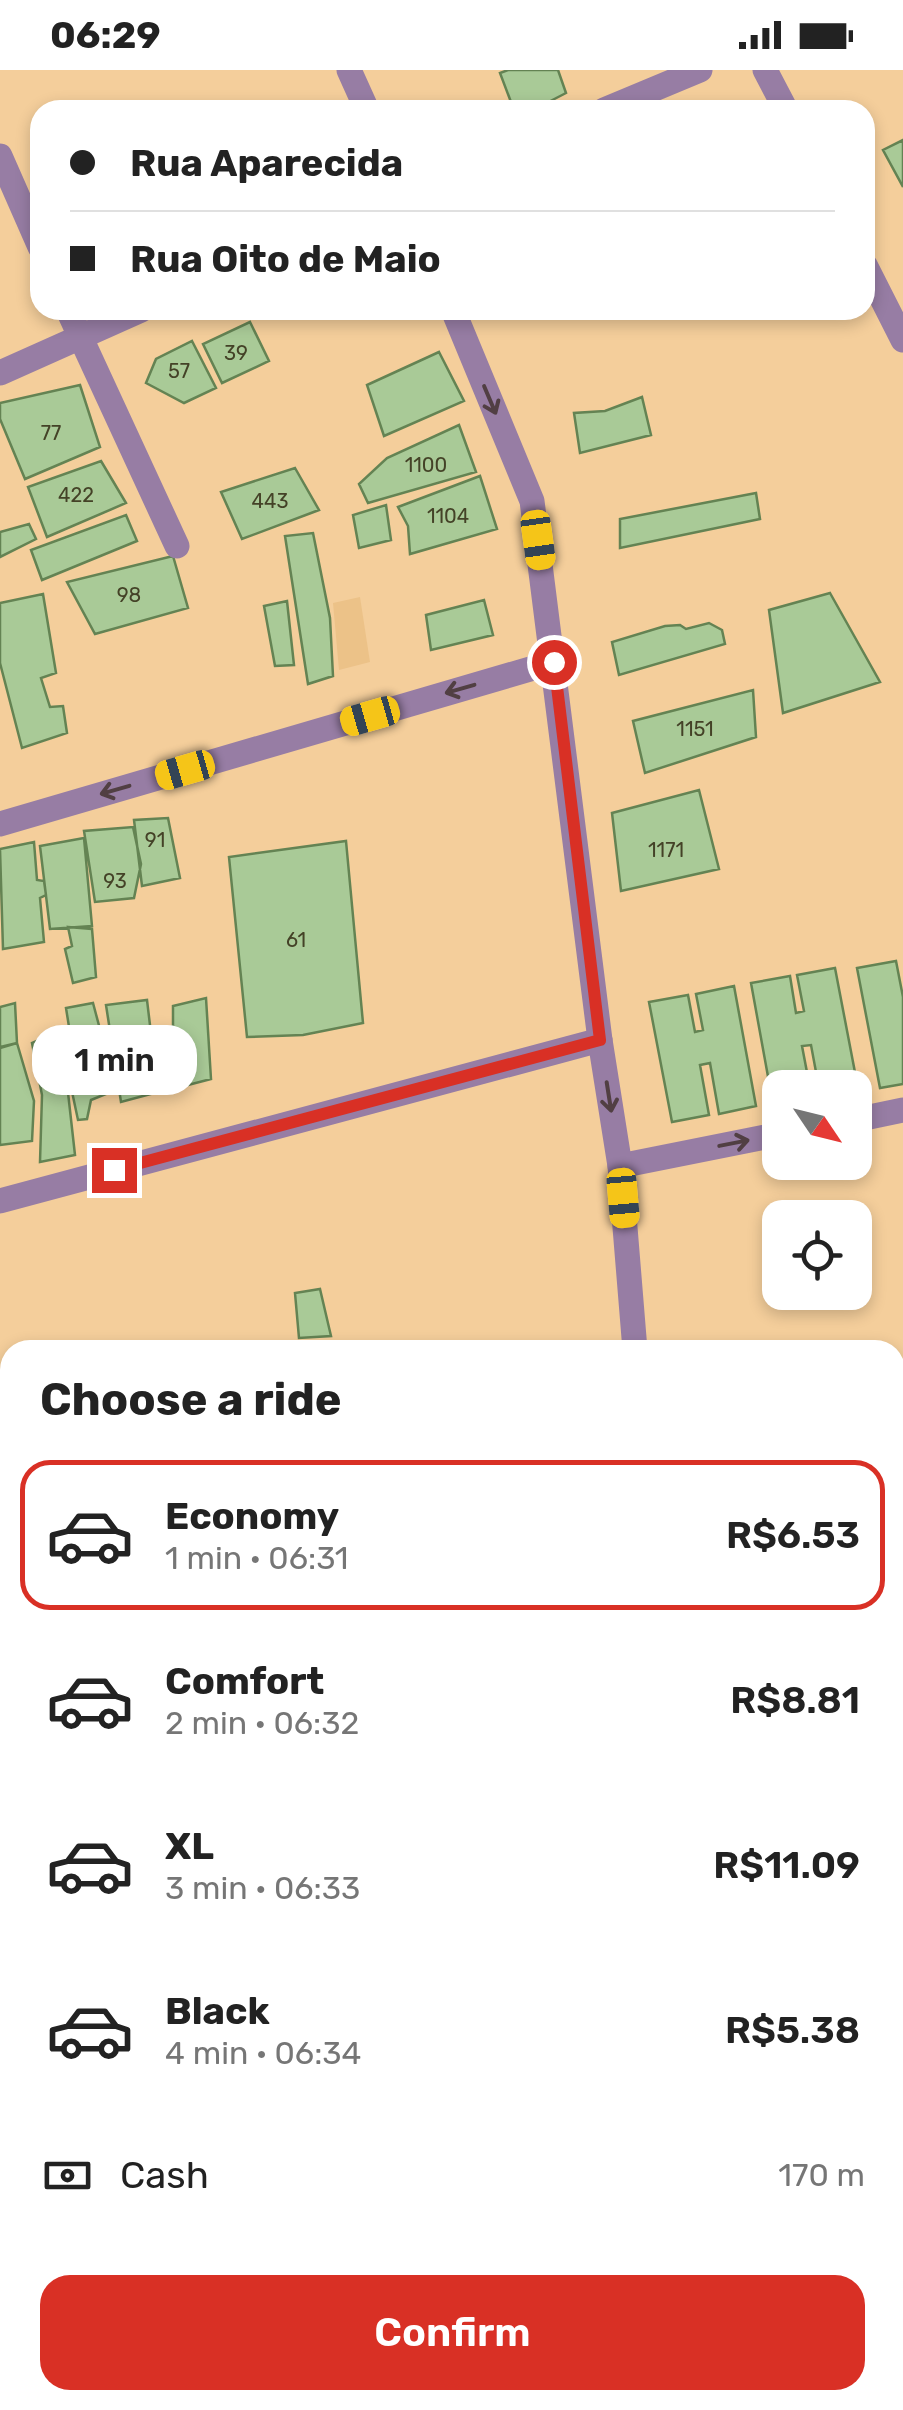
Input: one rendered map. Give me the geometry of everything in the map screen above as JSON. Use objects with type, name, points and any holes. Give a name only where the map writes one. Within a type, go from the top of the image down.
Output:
[{"type":"street","points":[[349,70],[363,100]]},
{"type":"street","points":[[628,100],[700,70]]},
{"type":"street","points":[[765,70],[781,100]]},
{"type":"street","points":[[0,156],[30,224]]},
{"type":"street","points":[[875,285],[903,340]]},
{"type":"street","points":[[72,320],[177,546]]},
{"type":"street","points":[[0,373],[119,320]]},
{"type":"street","points":[[456,320],[532,501],[600,1040],[620,1166],[634,1340]]},
{"type":"street","points":[[0,824],[554,662]]},
{"type":"street","points":[[0,1201],[600,1040]]},
{"type":"street","points":[[872,1116],[903,1110]]},
{"type":"street","points":[[620,1166],[762,1138]]},
{"type":"shaded area","points":[[360,597],[370,662],[339,670],[333,603]]},
{"type":"building","points":[[558,70],[566,93],[552,100],[510,100],[500,73]]},
{"type":"building","points":[[903,140],[903,187],[883,150]]},
{"type":"building","points":[[250,322],[269,361],[222,383],[203,344]]},
{"type":"building","points":[[192,341],[216,388],[184,403],[146,383],[156,359]]},
{"type":"building","points":[[439,352],[464,401],[384,436],[367,385]]},
{"type":"building","points":[[80,385],[100,447],[25,479],[0,419],[0,403]]},
{"type":"building","points":[[642,397],[651,435],[580,453],[574,413],[605,411]]},
{"type":"building","points":[[459,425],[476,472],[368,503],[359,484],[387,458]]},
{"type":"building","points":[[101,461],[126,503],[47,537],[28,487]]},
{"type":"building","points":[[295,468],[319,510],[242,539],[221,492]]},
{"type":"building","points":[[480,476],[497,529],[410,554],[408,526],[398,507]]},
{"type":"building","points":[[756,493],[760,519],[620,548],[620,519]]},
{"type":"building","points":[[386,505],[391,540],[359,548],[353,515]]},
{"type":"building","points":[[126,515],[137,541],[42,580],[31,550]]},
{"type":"building","points":[[29,524],[36,539],[0,557],[0,532]]},
{"type":"building","points":[[313,533],[330,618],[333,676],[308,684],[285,536]]},
{"type":"building","points":[[173,556],[188,608],[95,634],[67,582]]},
{"type":"building","points":[[830,593],[880,682],[783,713],[769,610]]},
{"type":"building","points":[[43,594],[56,673],[41,678],[50,707],[63,706],[67,733],[22,748],[0,663],[0,603]]},
{"type":"building","points":[[484,600],[493,635],[431,650],[426,615]]},
{"type":"building","points":[[287,601],[294,665],[275,666],[264,606]]},
{"type":"building","points":[[709,623],[722,630],[725,644],[619,675],[612,642],[665,626],[680,625],[686,629]]},
{"type":"building","points":[[753,690],[756,737],[645,773],[633,721]]},
{"type":"building","points":[[699,790],[719,869],[621,891],[612,813]]},
{"type":"building","points":[[168,818],[180,878],[142,886],[134,820]]},
{"type":"building","points":[[133,827],[141,864],[134,898],[95,902],[84,831]]},
{"type":"building","points":[[84,838],[92,926],[50,929],[40,846]]},
{"type":"building","points":[[346,841],[363,1023],[303,1035],[247,1037],[229,857]]},
{"type":"building","points":[[34,842],[37,880],[44,881],[46,895],[40,898],[44,942],[3,949],[0,849]]},
{"type":"building","points":[[68,927],[92,929],[96,977],[73,983],[65,949],[72,946]]},
{"type":"building","points":[[896,961],[903,997],[903,1084],[880,1088],[857,968]]},
{"type":"building","points":[[835,968],[855,1070],[816,1070],[811,1045],[802,1046],[807,1070],[767,1070],[751,983],[790,976],[796,1013],[804,1011],[797,975]]},
{"type":"building","points":[[734,986],[756,1106],[719,1114],[710,1063],[700,1065],[709,1115],[672,1122],[649,1002],[688,995],[695,1032],[703,1030],[696,994]]},
{"type":"building","points":[[206,998],[211,1079],[165,1091],[157,1055],[173,1049],[173,1006]]},
{"type":"building","points":[[147,1000],[158,1092],[121,1102],[106,1005]]},
{"type":"building","points":[[15,1003],[17,1043],[0,1047],[0,1007]]},
{"type":"building","points":[[93,1003],[111,1092],[91,1100],[87,1119],[78,1120],[71,1087],[78,1083],[66,1008]]},
{"type":"building","points":[[61,1030],[75,1155],[40,1162],[42,1095],[32,1043]]},
{"type":"building","points":[[17,1043],[34,1101],[32,1141],[0,1145],[0,1048]]},
{"type":"building","points":[[320,1289],[331,1336],[299,1338],[295,1293]]},
{"type":"route","points":[[114,1170],[600,1040],[554,662]]}]
